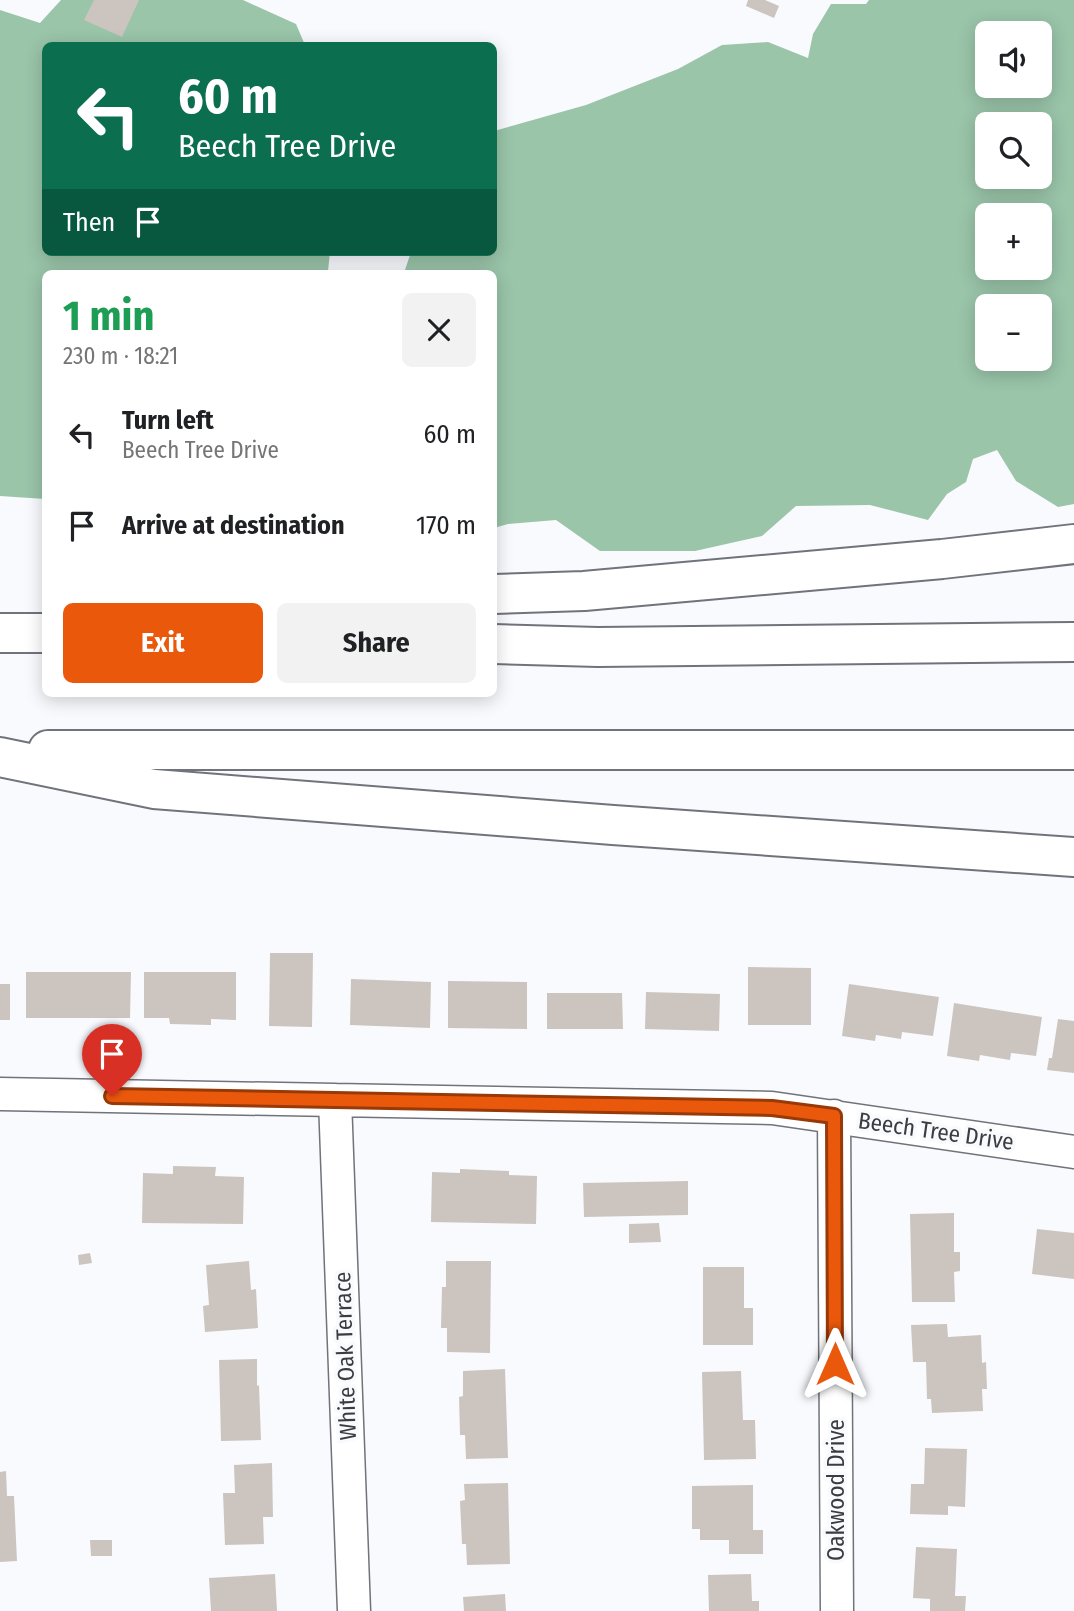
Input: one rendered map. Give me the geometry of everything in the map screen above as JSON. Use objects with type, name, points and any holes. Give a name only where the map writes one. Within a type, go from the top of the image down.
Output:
[{"type":"highway","points":[[497,594],[584,591],[942,559],[1074,544]]},
{"type":"highway","points":[[497,644],[611,647],[1074,642]]},
{"type":"highway","points":[[0,750],[1074,750]]},
{"type":"highway","points":[[0,757],[154,789],[626,826],[1074,857]]},
{"type":"street","name":"Beech Tree Drive","points":[[0,1094],[772,1108],[1074,1152]]},
{"type":"street","name":"White Oak Terrace","points":[[335,1100],[354,1611]]},
{"type":"street","name":"Oakwood Drive","points":[[834,1116],[837,1611]]},
{"type":"green space","points":[[61,0],[243,0],[296,24],[304,42],[42,42],[42,256],[330,256],[328,270],[42,270],[42,499],[0,496],[0,10],[40,23]]},
{"type":"green space","points":[[869,0],[1074,0],[1074,504],[1058,507],[1016,481],[997,450],[973,459],[966,482],[947,494],[928,520],[870,505],[796,506],[762,536],[695,551],[600,551],[556,520],[497,527],[497,270],[405,270],[410,256],[497,256],[497,130],[586,105],[678,69],[722,45],[768,42],[808,58],[813,34],[831,4],[866,4]]},
{"type":"building","points":[[94,0],[139,0],[122,37],[84,20]]},
{"type":"building","points":[[748,0],[765,0],[779,6],[774,18],[746,6]]},
{"type":"building","points":[[270,953],[313,953],[312,1027],[269,1026]]},
{"type":"building","points":[[748,967],[811,968],[811,1025],[748,1025]]},
{"type":"building","points":[[26,972],[131,972],[130,1018],[26,1018]]},
{"type":"building","points":[[144,972],[236,972],[236,1020],[211,1019],[211,1025],[170,1024],[169,1018],[144,1018]]},
{"type":"building","points":[[351,979],[431,982],[430,1028],[350,1025]]},
{"type":"building","points":[[448,981],[527,982],[527,1029],[448,1028]]},
{"type":"building","points":[[0,984],[10,984],[10,1020],[0,1020]]},
{"type":"building","points":[[849,984],[939,997],[933,1036],[902,1032],[901,1039],[876,1035],[875,1041],[842,1036]]},
{"type":"building","points":[[646,992],[720,994],[719,1031],[645,1029]]},
{"type":"building","points":[[547,993],[622,993],[623,1029],[547,1029]]},
{"type":"building","points":[[954,1003],[1042,1017],[1036,1056],[1011,1053],[1010,1060],[980,1055],[979,1061],[947,1056]]},
{"type":"building","points":[[1058,1019],[1074,1021],[1074,1073],[1047,1070],[1049,1058],[1052,1058]]},
{"type":"building","points":[[173,1166],[216,1167],[215,1176],[244,1177],[243,1224],[142,1223],[143,1173],[173,1174]]},
{"type":"building","points":[[460,1169],[509,1171],[509,1175],[537,1176],[536,1224],[431,1222],[432,1172],[460,1173]]},
{"type":"building","points":[[688,1181],[688,1215],[584,1217],[583,1183]]},
{"type":"building","points":[[954,1213],[954,1252],[960,1252],[960,1271],[954,1272],[955,1302],[912,1302],[910,1214]]},
{"type":"building","points":[[659,1223],[661,1242],[629,1243],[629,1224]]},
{"type":"building","points":[[1037,1229],[1074,1233],[1074,1279],[1032,1274]]},
{"type":"building","points":[[90,1253],[92,1263],[79,1265],[78,1255]]},
{"type":"building","points":[[249,1261],[251,1290],[256,1289],[258,1328],[205,1332],[203,1306],[209,1305],[206,1265]]},
{"type":"building","points":[[446,1261],[491,1261],[490,1353],[447,1352],[447,1328],[441,1328]]},
{"type":"building","points":[[703,1267],[744,1267],[744,1308],[753,1308],[753,1345],[703,1345]]},
{"type":"building","points":[[947,1324],[948,1337],[981,1335],[987,1389],[982,1389],[983,1411],[932,1413],[931,1399],[927,1399],[926,1362],[913,1362],[911,1325]]},
{"type":"building","points":[[257,1359],[261,1440],[221,1441],[219,1360]]},
{"type":"building","points":[[505,1369],[508,1458],[466,1459],[465,1435],[460,1435],[459,1397],[463,1396],[463,1371]]},
{"type":"building","points":[[741,1371],[743,1420],[755,1420],[756,1459],[704,1460],[702,1372]]},
{"type":"building","points":[[925,1448],[967,1449],[965,1507],[948,1506],[948,1515],[910,1514],[911,1484],[924,1484]]},
{"type":"building","points":[[272,1463],[273,1517],[263,1517],[264,1544],[225,1545],[223,1493],[235,1493],[234,1465]]},
{"type":"building","points":[[6,1471],[7,1496],[14,1496],[17,1561],[0,1562],[0,1472]]},
{"type":"building","points":[[508,1483],[510,1564],[467,1565],[466,1544],[462,1544],[460,1501],[465,1500],[464,1484]]},
{"type":"building","points":[[753,1485],[753,1530],[763,1530],[763,1554],[729,1554],[729,1540],[700,1540],[700,1529],[692,1529],[692,1486]]},
{"type":"building","points":[[90,1540],[112,1540],[112,1556],[91,1556]]},
{"type":"building","points":[[916,1547],[957,1549],[955,1596],[966,1596],[965,1611],[930,1611],[930,1599],[913,1598]]},
{"type":"building","points":[[275,1574],[277,1611],[211,1611],[209,1578]]},
{"type":"building","points":[[751,1574],[752,1601],[759,1601],[759,1611],[709,1611],[708,1575]]},
{"type":"building","points":[[505,1594],[506,1611],[464,1611],[463,1597]]},
{"type":"route","points":[[112,1096],[772,1108],[834,1116],[835,1364]]}]
